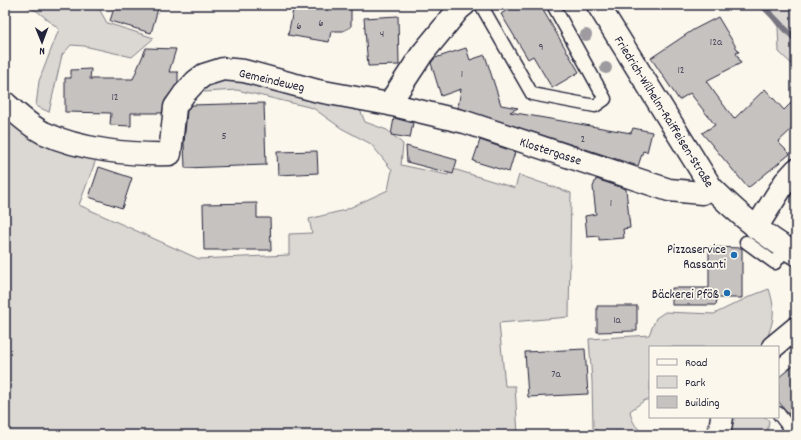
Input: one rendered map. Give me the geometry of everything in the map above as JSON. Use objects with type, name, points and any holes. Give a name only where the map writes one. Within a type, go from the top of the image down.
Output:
[{"type":"street","points":[[389,104],[422,54],[459,8],[464,5]]},
{"type":"street","name":"Friedrich-Wilhelm-Raiffeisen-Straße","points":[[598,5],[711,187],[736,212],[751,235],[791,251]]},
{"type":"street","name":"Gemeindeweg","points":[[5,103],[14,112],[43,133],[81,145],[136,155],[170,154],[175,107],[184,94],[200,78],[204,75],[223,69],[244,71],[318,91],[389,104]]},
{"type":"street","name":"Klostergasse","points":[[389,104],[465,122],[669,190],[702,193],[711,187]]},
{"type":"street","points":[[751,235],[785,182],[796,170]]},
{"type":"street","points":[[774,346],[796,328]]},
{"type":"street","points":[[719,435],[722,418]]},
{"type":"lane","points":[[481,5],[532,94],[595,106],[605,99],[552,5]]},
{"type":"lane","points":[[779,414],[792,430],[793,435]]},
{"type":"green space","points":[[23,5],[97,5],[107,23],[154,38],[132,57],[84,46],[71,45],[62,55],[49,112],[36,106],[39,81],[59,29],[37,11]]},
{"type":"green space","points":[[762,5],[796,5],[796,68],[779,52],[778,27]]},
{"type":"green space","points":[[228,78],[358,105],[365,122],[387,130],[403,144],[401,165],[448,175],[450,168],[515,188],[519,175],[571,193],[569,317],[499,323],[505,386],[515,386],[518,435],[5,435],[5,108],[98,154],[79,205],[199,259],[289,255],[289,234],[312,233],[309,219],[345,210],[388,190],[392,170],[371,144],[341,128],[313,108],[237,90],[204,92],[196,87]]},
{"type":"green space","points":[[769,289],[773,305],[773,319],[763,346],[649,346],[649,400],[645,400],[630,411],[636,426],[648,435],[621,435],[617,431],[605,435],[593,428],[589,339],[649,335],[656,318],[665,312],[714,314]]},
{"type":"green space","points":[[730,418],[767,418],[769,421],[767,435],[725,435]]},
{"type":"building","points":[[115,5],[159,5],[151,33],[110,21]]},
{"type":"building","points":[[294,5],[351,5],[351,27],[343,31],[331,31],[329,42],[288,35]]},
{"type":"building","points":[[515,5],[540,5],[579,72],[552,88],[533,56],[528,59],[501,14]]},
{"type":"building","points":[[398,16],[399,65],[368,66],[364,18]]},
{"type":"building","points":[[718,17],[739,52],[736,53],[741,63],[706,81],[734,119],[765,89],[784,110],[796,98],[796,125],[778,142],[790,154],[748,188],[702,133],[715,125],[690,93],[679,100],[651,58],[693,30]]},
{"type":"building","points":[[146,48],[176,49],[169,72],[178,72],[178,83],[165,100],[162,113],[131,113],[131,126],[110,125],[111,113],[65,112],[65,78],[71,78],[71,70],[91,69],[90,79],[133,79]]},
{"type":"building","points":[[466,48],[470,60],[485,55],[501,105],[518,108],[510,112],[631,133],[633,128],[652,132],[647,152],[643,151],[638,166],[458,108],[461,89],[441,96],[431,63],[435,58]]},
{"type":"building","points":[[264,103],[266,165],[185,168],[184,143],[187,111],[191,105]]},
{"type":"building","points":[[394,118],[413,123],[410,138],[391,135]]},
{"type":"building","points":[[480,140],[515,152],[509,172],[473,161]]},
{"type":"building","points":[[406,146],[457,160],[453,174],[407,162]]},
{"type":"building","points":[[317,151],[318,173],[278,175],[277,152]]},
{"type":"building","points":[[99,167],[132,178],[122,208],[89,197]]},
{"type":"building","points":[[596,179],[626,189],[630,228],[623,229],[624,238],[599,240],[599,236],[587,237],[585,216],[596,214],[593,187]]},
{"type":"building","points":[[257,203],[257,218],[270,218],[271,250],[204,250],[203,204]]},
{"type":"building","points":[[709,247],[742,248],[742,298],[717,298],[716,305],[672,305],[672,288],[709,288]]},
{"type":"building","points":[[597,306],[637,306],[637,331],[597,332]]},
{"type":"building","points":[[585,349],[588,394],[528,397],[525,352]]},
{"type":"building","points":[[796,363],[796,422],[779,402],[779,377]]},
{"type":"waterway","points":[[762,5],[796,40]]},
{"type":"place","name":"Pizzaservice Rassanti","points":[[734,255]]},
{"type":"place","name":"Bäckerei Pföß","points":[[727,293]]}]
